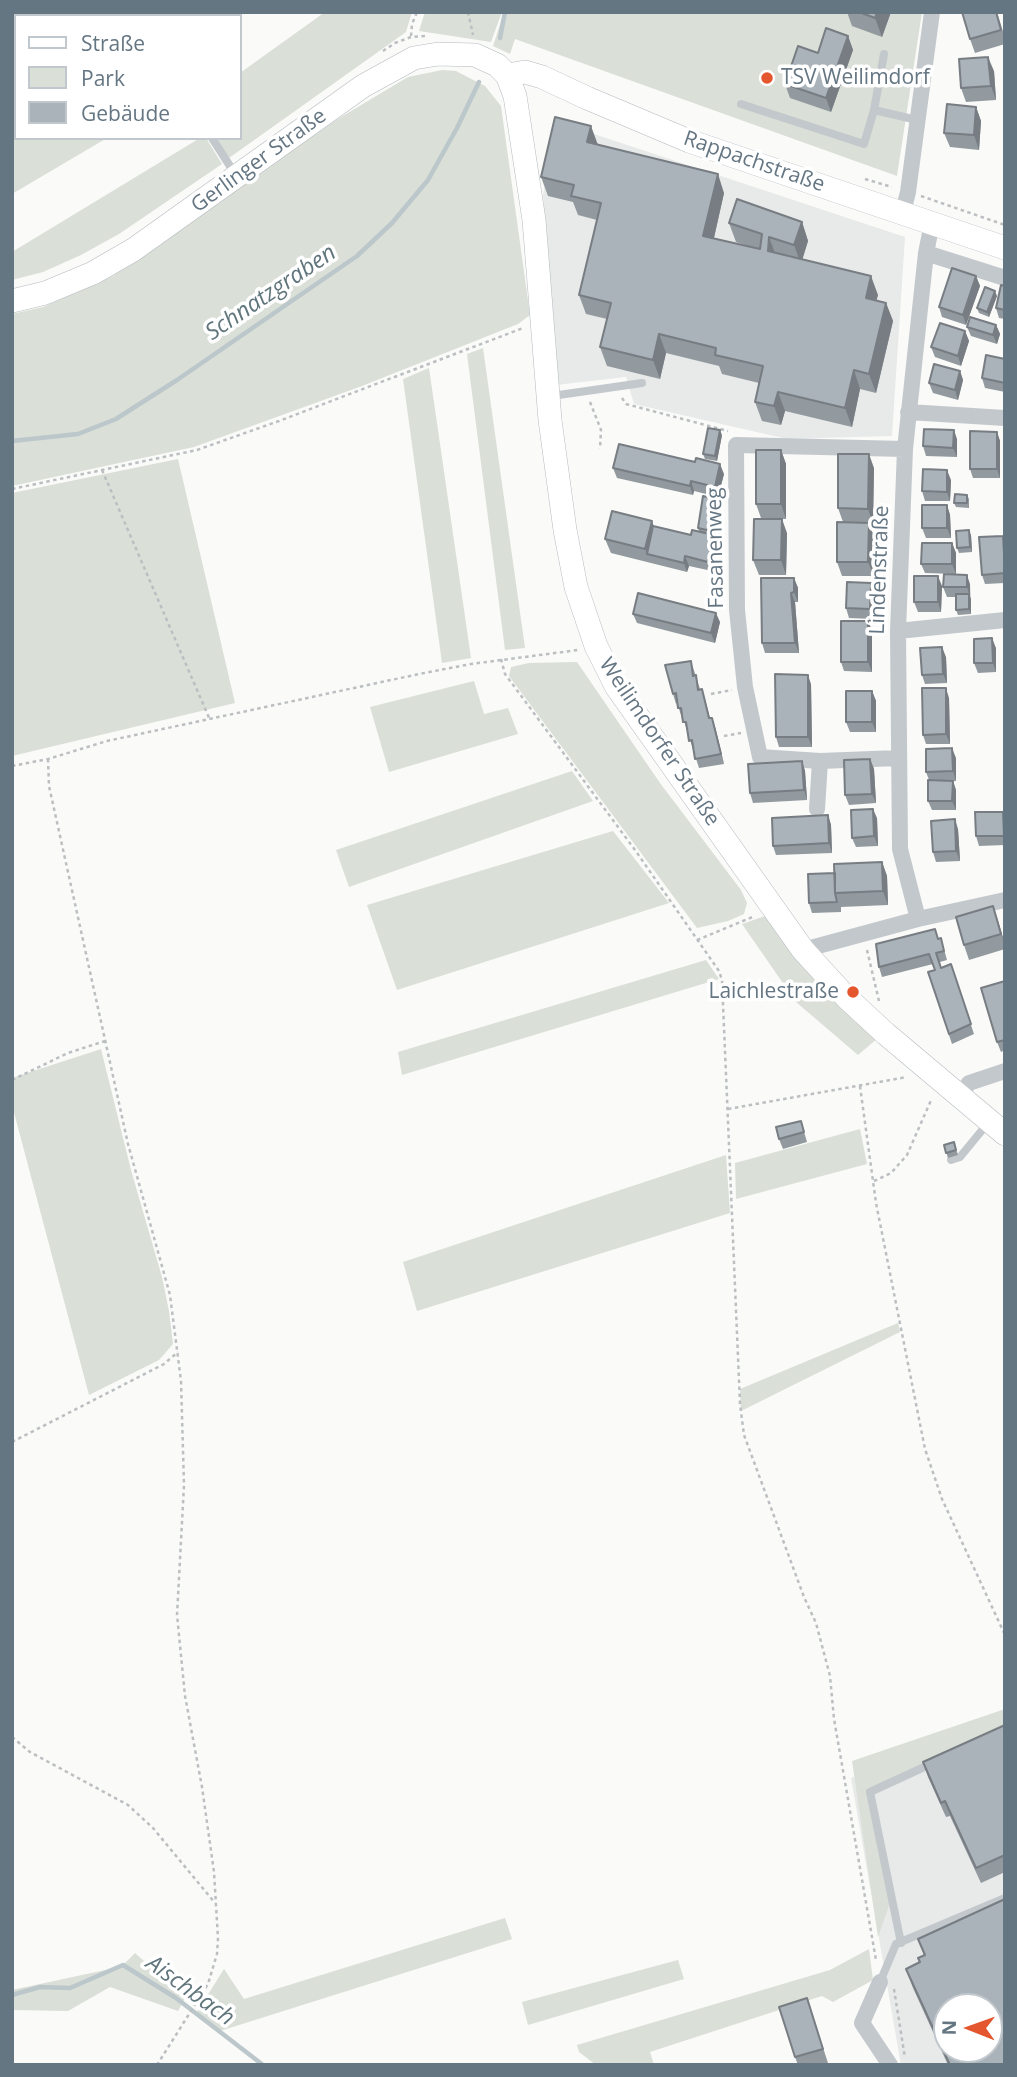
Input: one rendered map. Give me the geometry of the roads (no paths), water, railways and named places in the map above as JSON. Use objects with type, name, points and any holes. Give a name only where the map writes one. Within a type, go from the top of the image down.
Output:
[{"type":"main road","name":"Gerlinger Straße","points":[[12,301],[45,293],[93,273],[133,250],[384,72],[413,47],[438,54],[475,55],[496,65],[507,75]]},
{"type":"main road","name":"Rappachstraße","points":[[507,75],[525,72],[542,77],[689,141],[1005,248]]},
{"type":"main road","name":"Weilimdorfer Straße","points":[[507,75],[515,96],[534,220],[548,396],[572,565],[576,587],[596,646],[616,686],[803,950],[847,998],[886,1034],[997,1127]]},
{"type":"street","points":[[903,212],[932,12]]},
{"type":"street","name":"Lindenstraße","points":[[918,919],[900,849],[898,631],[908,412],[926,253],[932,223]]},
{"type":"street","points":[[926,253],[1005,278]]},
{"type":"street","points":[[908,412],[1005,418]]},
{"type":"street","name":"Fasanenweg","points":[[898,758],[820,761],[760,757],[745,687],[737,610],[736,445],[905,449]]},
{"type":"street","points":[[898,631],[1005,620]]},
{"type":"street","points":[[817,809],[820,761]]},
{"type":"street","points":[[803,950],[918,919],[1005,900]]},
{"type":"street","points":[[951,1088],[1005,1071]]},
{"type":"street","points":[[880,1982],[862,2023],[890,2065]]},
{"type":"lane","points":[[741,104],[864,144],[874,110],[884,54]]},
{"type":"lane","points":[[874,110],[917,120]]},
{"type":"lane","points":[[213,140],[237,176]]},
{"type":"lane","points":[[548,396],[642,383]]},
{"type":"lane","points":[[951,1160],[960,1157],[997,1127]]},
{"type":"lane","points":[[901,1943],[870,1792],[943,1758]]},
{"type":"lane","points":[[880,1982],[896,1944],[1005,1898]]},
{"type":"waterway","name":"Schnatzgraben","points":[[500,38],[505,12]]},
{"type":"waterway","name":"Schnatzgraben","points":[[12,441],[78,434],[116,419],[357,256],[392,223],[428,180],[479,82]]},
{"type":"waterway","name":"Aischbach","points":[[12,1995],[40,1987],[70,1988],[123,1965],[176,1998],[263,2065]]},
{"type":"place","name":"TSV Weilimdorf","points":[[767,78]]},
{"type":"place","name":"Laichlestraße","points":[[853,992]]}]
